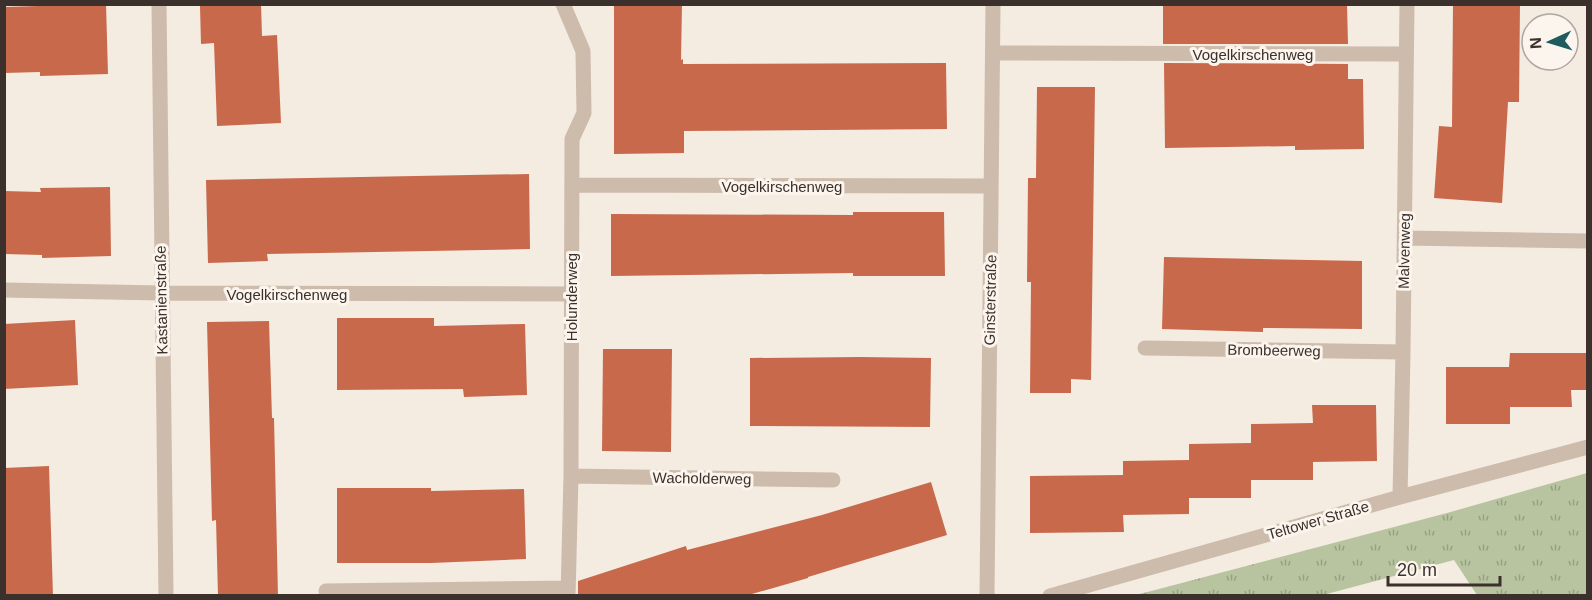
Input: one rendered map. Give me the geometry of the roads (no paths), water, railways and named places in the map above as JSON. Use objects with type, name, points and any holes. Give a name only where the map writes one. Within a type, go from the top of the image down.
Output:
[{"type":"street","name":"Kastanienstraße","points":[[159,4],[166,596]]},
{"type":"street","name":"Holunderweg","points":[[563,4],[583,51],[584,113],[572,139],[571,476],[568,592]]},
{"type":"street","name":"Ginsterstraße","points":[[987,596],[993,4]]},
{"type":"street","name":"Malvenweg","points":[[1400,496],[1407,4]]},
{"type":"street","name":"Vogelkirschenweg","points":[[993,53],[1406,54]]},
{"type":"street","name":"Vogelkirschenweg","points":[[572,185],[991,186]]},
{"type":"street","points":[[1405,238],[1587,241]]},
{"type":"street","name":"Vogelkirschenweg","points":[[4,290],[161,293],[570,294]]},
{"type":"street","name":"Brombeerweg","points":[[1144,348],[1403,352]]},
{"type":"street","name":"Teltower Straße","points":[[1050,596],[1400,496],[1587,447]]},
{"type":"street","name":"Wacholderweg","points":[[571,476],[833,480]]},
{"type":"street","points":[[326,591],[568,592]]}]
